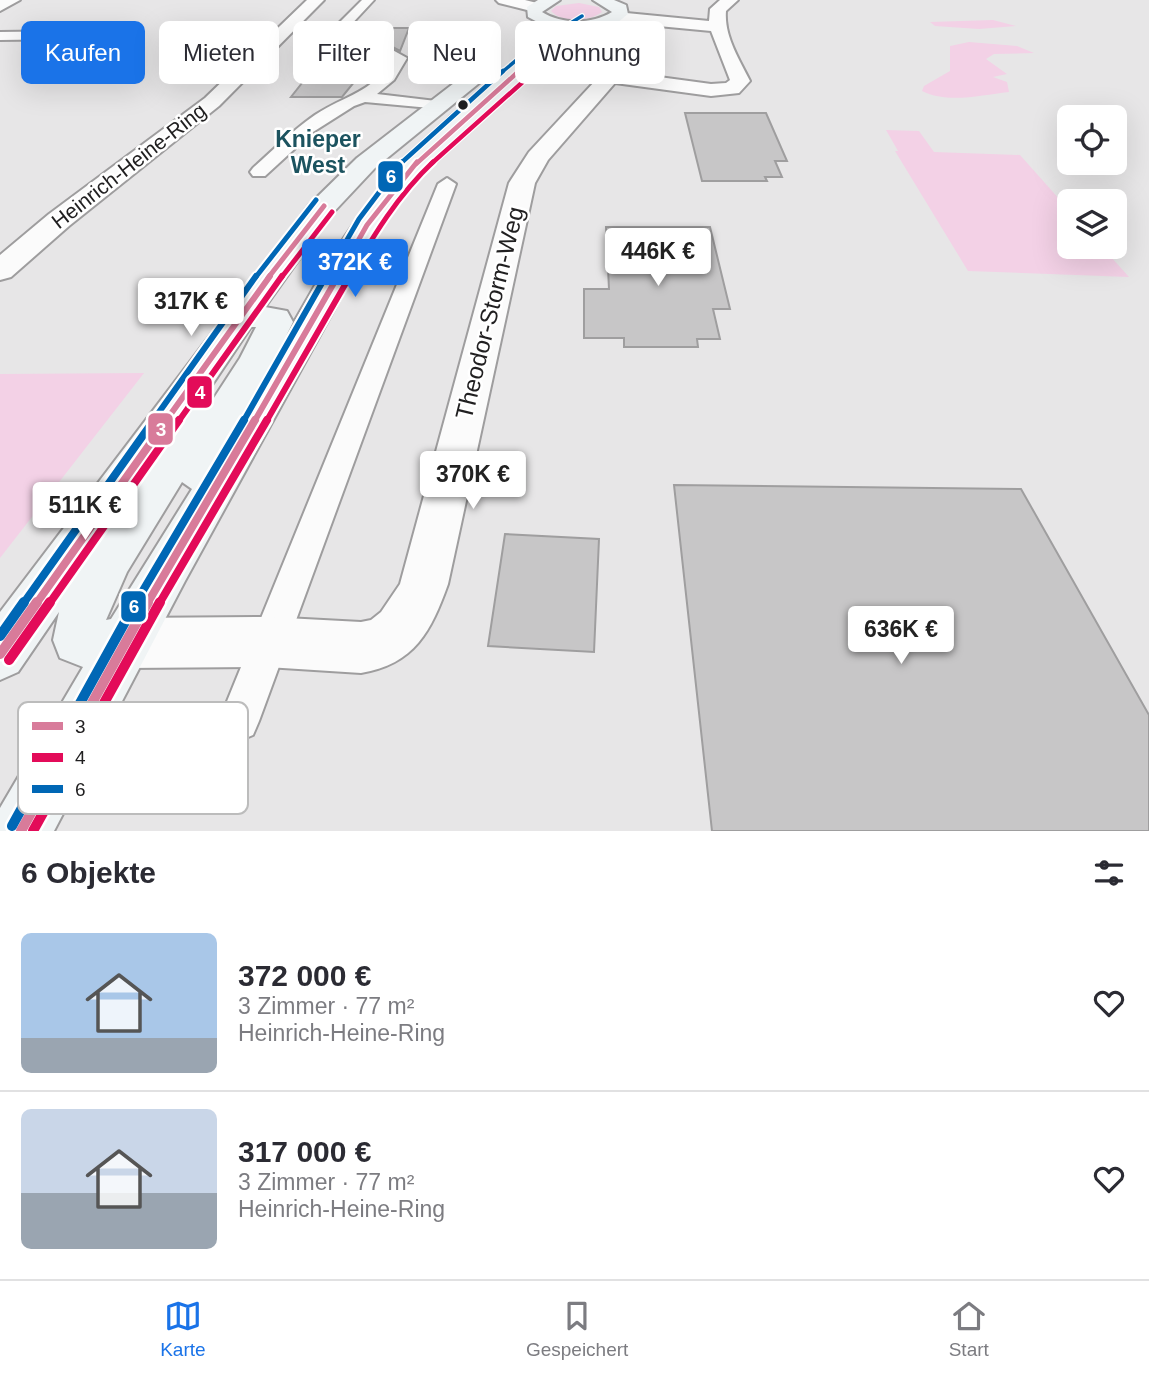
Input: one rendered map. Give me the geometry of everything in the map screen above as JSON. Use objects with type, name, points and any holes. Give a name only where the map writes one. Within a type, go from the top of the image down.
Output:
[{"type":"main road","points":[[0,654],[319,211],[366,163],[436,106],[547,5],[581,21]]},
{"type":"main road","points":[[592,21],[615,6]]},
{"type":"main road","points":[[94,702],[168,566],[227,470],[367,225],[407,172],[515,75]]},
{"type":"main road","points":[[168,566],[216,425],[256,362],[276,322],[275,318],[267,316],[241,316]]},
{"type":"main road","points":[[127,643],[95,646],[78,640],[78,625],[88,598],[164,476],[184,437],[208,363]]},
{"type":"main road","points":[[21,831],[31,814]]},
{"type":"street","points":[[0,6],[12,0]]},
{"type":"street","name":"Heinrich-Heine-Ring","points":[[0,271],[59,220],[207,105],[316,0]]},
{"type":"street","points":[[504,0],[547,5]]},
{"type":"street","points":[[664,84],[711,90],[738,86],[740,81],[718,27],[718,9],[730,0]]},
{"type":"street","points":[[615,6],[718,27]]},
{"type":"street","name":"Theodor-Storm-Weg","points":[[127,643],[267,642],[350,648],[383,642],[402,627],[416,606],[424,584],[522,183],[538,157],[604,84]]},
{"type":"lane","points":[[348,21],[368,0]]},
{"type":"lane","points":[[0,36],[21,36]]},
{"type":"lane","points":[[394,53],[400,58],[394,68]]},
{"type":"lane","points":[[364,97],[380,84]]},
{"type":"lane","points":[[259,172],[339,104],[364,97],[436,106]]},
{"type":"lane","points":[[246,702],[447,184]]},
{"type":"shaded area","points":[[579,3],[599,7],[602,12],[590,18],[576,20],[562,18],[551,11],[556,6]]},
{"type":"shaded area","points":[[993,20],[1016,26],[979,29],[935,26],[930,22]]},
{"type":"shaded area","points":[[969,42],[1017,46],[1034,53],[994,54],[986,59],[1007,74],[993,77],[1007,82],[1009,92],[954,98],[922,91],[924,86],[950,71],[950,46]]},
{"type":"shaded area","points":[[886,130],[919,131],[934,152],[1020,155],[1057,197],[1057,259],[1113,259],[1129,277],[968,271],[895,151],[898,151]]},
{"type":"shaded area","points":[[144,373],[0,558],[0,374]]},
{"type":"building","points":[[394,28],[408,28],[408,31],[400,51],[394,48]]},
{"type":"building","points":[[301,84],[353,84],[342,97],[291,97]]},
{"type":"building","points":[[685,113],[766,113],[787,161],[775,161],[782,177],[765,177],[767,181],[702,181]]},
{"type":"building","points":[[606,227],[710,227],[730,309],[713,309],[720,339],[697,339],[698,347],[624,347],[624,338],[584,338],[584,289],[609,289]]},
{"type":"building","points":[[674,485],[1021,489],[1149,715],[1149,831],[712,831]]},
{"type":"building","points":[[505,534],[599,539],[594,652],[488,646]]},
{"type":"transit line","name":"6","points":[[81,702],[159,561],[218,465],[359,219],[399,165],[456,111],[532,47],[582,16]]},
{"type":"transit line","name":"3","points":[[93,702],[168,566],[227,470],[367,225],[407,172],[515,75]]},
{"type":"transit line","name":"4","points":[[104,702],[177,571],[236,475],[376,231],[415,179],[521,84]]},
{"type":"transit line","name":"6","points":[[0,636],[268,260],[316,200]]},
{"type":"transit line","name":"3","points":[[0,654],[277,266],[324,206]]},
{"type":"transit line","name":"4","points":[[9,660],[285,272],[332,212]]},
{"type":"transit line","name":"6","points":[[12,826],[19,814]]},
{"type":"transit line","name":"3","points":[[21,831],[30,814]]},
{"type":"transit line","name":"4","points":[[33,831],[42,814]]},
{"type":"district","name":"Knieper West","points":[[318,152]]}]
